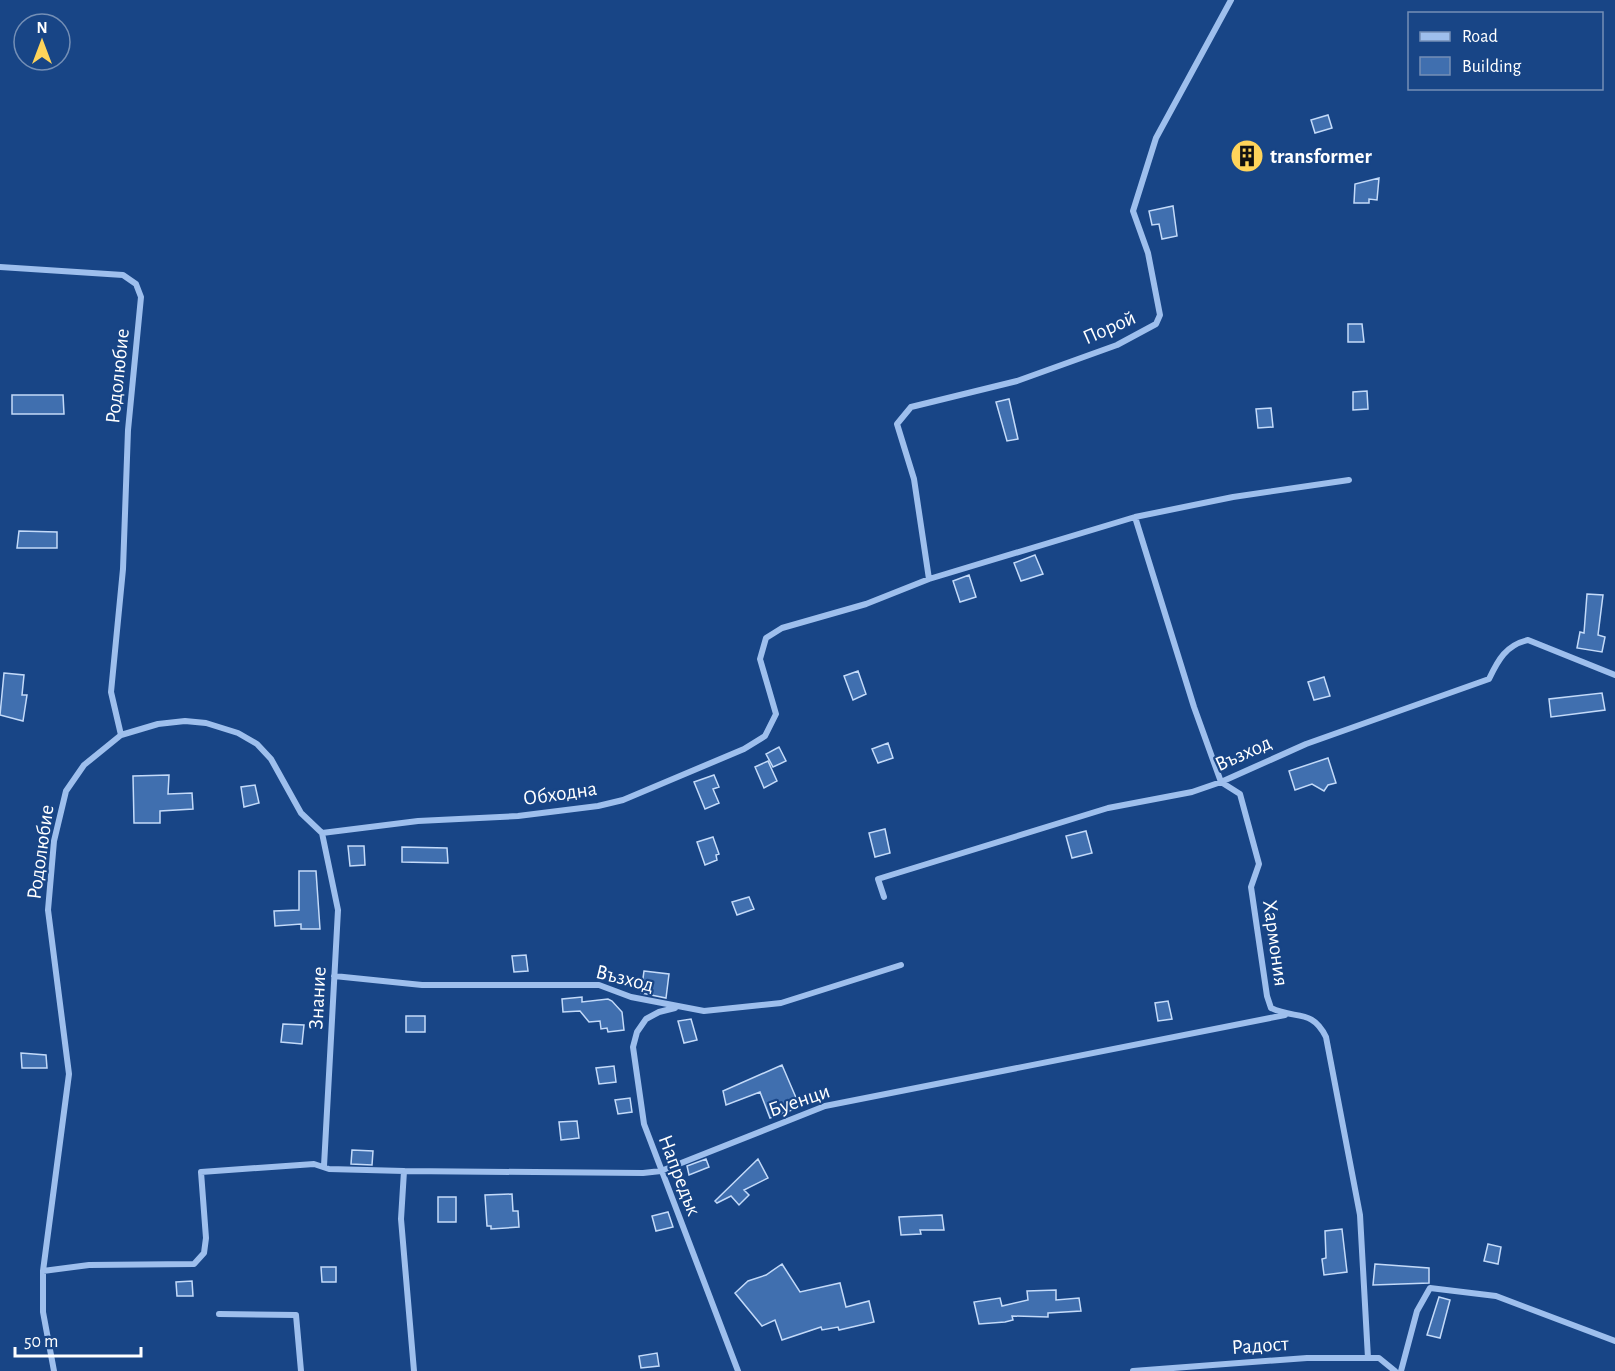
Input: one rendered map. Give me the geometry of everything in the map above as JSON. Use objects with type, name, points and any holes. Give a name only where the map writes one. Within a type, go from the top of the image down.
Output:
[{"type":"street","name":"Порой","points":[[929,579],[914,479],[897,424],[911,407],[1017,381],[1117,345],[1156,324],[1160,315],[1148,253],[1133,211],[1156,138],[1231,0]]},
{"type":"street","name":"Родолюбие","points":[[0,267],[123,275],[135,284],[141,297],[128,430],[123,569],[111,692],[121,735],[84,765],[66,791],[54,841],[48,909],[69,1074],[43,1271],[43,1312],[54,1371]]},
{"type":"street","points":[[929,579],[1136,518],[1233,497],[1349,480]]},
{"type":"street","name":"Хармония","points":[[1136,518],[1194,707],[1221,782],[1240,794],[1259,864],[1251,887],[1267,996],[1271,1008],[1285,1015],[1303,1015],[1313,1019],[1321,1026],[1326,1037],[1360,1215],[1368,1358]]},
{"type":"street","name":"Обходна","points":[[322,833],[417,821],[518,816],[598,806],[623,800],[744,749],[765,736],[776,714],[760,659],[766,638],[782,628],[866,604],[929,579]]},
{"type":"street","name":"Възход","points":[[884,897],[878,879],[1108,808],[1192,792],[1221,782],[1306,744],[1489,679],[1497,662],[1510,647],[1519,642],[1528,640],[1615,675]]},
{"type":"street","points":[[121,735],[158,724],[185,721],[206,723],[238,733],[257,744],[271,759],[301,813],[322,833]]},
{"type":"street","name":"Знание","points":[[322,833],[339,909],[324,1166]]},
{"type":"street","name":"Възход","points":[[334,976],[422,985],[599,985],[631,997],[678,1008],[718,1011],[781,1003],[901,965]]},
{"type":"street","name":"Напредък","points":[[678,1008],[659,1012],[646,1019],[637,1032],[633,1047],[644,1124],[738,1371]]},
{"type":"street","name":"Буенци","points":[[43,1271],[89,1265],[194,1264],[204,1253],[206,1238],[201,1172],[314,1164],[329,1169],[404,1171],[643,1173],[661,1171],[825,1106],[1285,1015]]},
{"type":"street","points":[[404,1171],[401,1219],[414,1371]]},
{"type":"street","points":[[1401,1371],[1417,1311],[1430,1288],[1496,1296],[1615,1341]]},
{"type":"street","points":[[219,1314],[296,1315],[301,1371]]},
{"type":"street","name":"Радост","points":[[1133,1371],[1307,1358],[1379,1358],[1395,1371]]},
{"type":"building","points":[[1328,115],[1332,128],[1315,133],[1311,120]]},
{"type":"building","points":[[1379,178],[1377,200],[1369,199],[1369,203],[1354,203],[1355,184]]},
{"type":"building","points":[[1173,206],[1177,236],[1162,239],[1159,224],[1152,225],[1149,211]]},
{"type":"building","points":[[1348,324],[1362,324],[1364,342],[1348,342]]},
{"type":"building","points":[[1367,391],[1368,409],[1353,410],[1353,392]]},
{"type":"building","points":[[12,395],[63,395],[64,414],[12,414]]},
{"type":"building","points":[[1009,399],[1018,439],[1007,441],[996,402]]},
{"type":"building","points":[[1271,408],[1273,427],[1258,428],[1256,409]]},
{"type":"building","points":[[19,531],[57,532],[57,548],[17,548]]},
{"type":"building","points":[[1035,555],[1043,574],[1021,581],[1014,563]]},
{"type":"building","points":[[969,575],[976,597],[960,602],[953,581]]},
{"type":"building","points":[[1587,594],[1603,595],[1598,635],[1605,637],[1602,652],[1577,648],[1580,632],[1584,633]]},
{"type":"building","points":[[858,671],[866,694],[853,700],[844,676]]},
{"type":"building","points":[[4,673],[24,675],[22,695],[27,695],[23,721],[0,715]]},
{"type":"building","points":[[1324,677],[1330,696],[1314,700],[1308,682]]},
{"type":"building","points":[[1602,693],[1605,710],[1551,717],[1549,699]]},
{"type":"building","points":[[888,743],[893,758],[878,763],[872,749]]},
{"type":"building","points":[[779,747],[786,761],[773,767],[766,754]]},
{"type":"building","points":[[1328,758],[1336,783],[1328,785],[1324,791],[1312,784],[1295,790],[1289,771]]},
{"type":"building","points":[[768,761],[777,781],[764,788],[755,767]]},
{"type":"building","points":[[169,775],[168,794],[192,793],[193,809],[160,811],[160,823],[134,823],[133,776]]},
{"type":"building","points":[[714,775],[719,787],[713,789],[719,803],[705,809],[694,782]]},
{"type":"building","points":[[255,785],[259,803],[244,807],[241,787]]},
{"type":"building","points":[[885,829],[890,853],[875,857],[869,833]]},
{"type":"building","points":[[1086,831],[1092,853],[1072,858],[1066,836]]},
{"type":"building","points":[[713,837],[719,854],[716,855],[717,860],[705,865],[697,842]]},
{"type":"building","points":[[348,846],[364,846],[365,865],[350,866]]},
{"type":"building","points":[[402,847],[447,848],[448,863],[402,862]]},
{"type":"building","points":[[299,871],[316,871],[320,929],[301,929],[301,924],[275,926],[274,911],[299,910]]},
{"type":"building","points":[[749,897],[754,909],[737,915],[732,902]]},
{"type":"building","points":[[526,955],[528,971],[514,972],[512,956]]},
{"type":"building","points":[[644,971],[669,974],[666,998],[641,993]]},
{"type":"building","points":[[582,997],[582,1002],[608,999],[612,1001],[622,1012],[624,1030],[608,1032],[607,1028],[601,1029],[600,1021],[589,1022],[580,1011],[563,1012],[562,999]]},
{"type":"building","points":[[1168,1001],[1172,1019],[1158,1021],[1155,1003]]},
{"type":"building","points":[[406,1016],[425,1016],[425,1032],[406,1032]]},
{"type":"building","points":[[691,1019],[697,1040],[684,1043],[678,1021]]},
{"type":"building","points":[[283,1024],[304,1025],[302,1044],[281,1042]]},
{"type":"building","points":[[21,1053],[46,1055],[47,1068],[22,1068]]},
{"type":"building","points":[[782,1065],[800,1107],[770,1118],[760,1092],[726,1105],[723,1091]]},
{"type":"building","points":[[614,1066],[616,1082],[599,1084],[596,1068]]},
{"type":"building","points":[[630,1098],[632,1112],[618,1114],[615,1100]]},
{"type":"building","points":[[577,1121],[579,1138],[561,1140],[559,1122]]},
{"type":"building","points":[[352,1150],[373,1151],[372,1165],[351,1164]]},
{"type":"building","points":[[706,1159],[709,1167],[689,1175],[687,1166]]},
{"type":"building","points":[[758,1159],[768,1178],[744,1190],[749,1195],[739,1205],[731,1196],[717,1203],[715,1201]]},
{"type":"building","points":[[512,1194],[513,1211],[518,1211],[519,1227],[491,1229],[491,1226],[487,1226],[485,1195]]},
{"type":"building","points":[[438,1197],[456,1197],[456,1222],[438,1222]]},
{"type":"building","points":[[668,1212],[673,1227],[656,1231],[652,1216]]},
{"type":"building","points":[[942,1215],[944,1230],[920,1230],[921,1234],[901,1235],[899,1217]]},
{"type":"building","points":[[1342,1229],[1347,1272],[1324,1275],[1322,1259],[1326,1258],[1325,1231]]},
{"type":"building","points":[[1488,1244],[1501,1247],[1498,1264],[1484,1261]]},
{"type":"building","points":[[782,1264],[800,1292],[840,1283],[846,1307],[869,1301],[874,1322],[839,1330],[838,1327],[822,1330],[821,1327],[782,1340],[775,1320],[762,1326],[735,1293],[748,1281],[766,1275]]},
{"type":"building","points":[[1375,1264],[1429,1268],[1429,1283],[1373,1285]]},
{"type":"building","points":[[321,1267],[336,1267],[336,1282],[322,1282]]},
{"type":"building","points":[[192,1281],[193,1296],[177,1296],[176,1282]]},
{"type":"building","points":[[1056,1290],[1056,1300],[1079,1298],[1081,1311],[1048,1313],[1048,1317],[1012,1316],[1013,1320],[1005,1322],[979,1324],[974,1302],[1000,1298],[1002,1306],[1028,1300],[1027,1291]]},
{"type":"building","points":[[1439,1297],[1450,1300],[1440,1338],[1427,1335]]},
{"type":"building","points":[[657,1353],[659,1366],[641,1368],[639,1356]]},
{"type":"place","name":"transformer","points":[[1247,156]]}]
